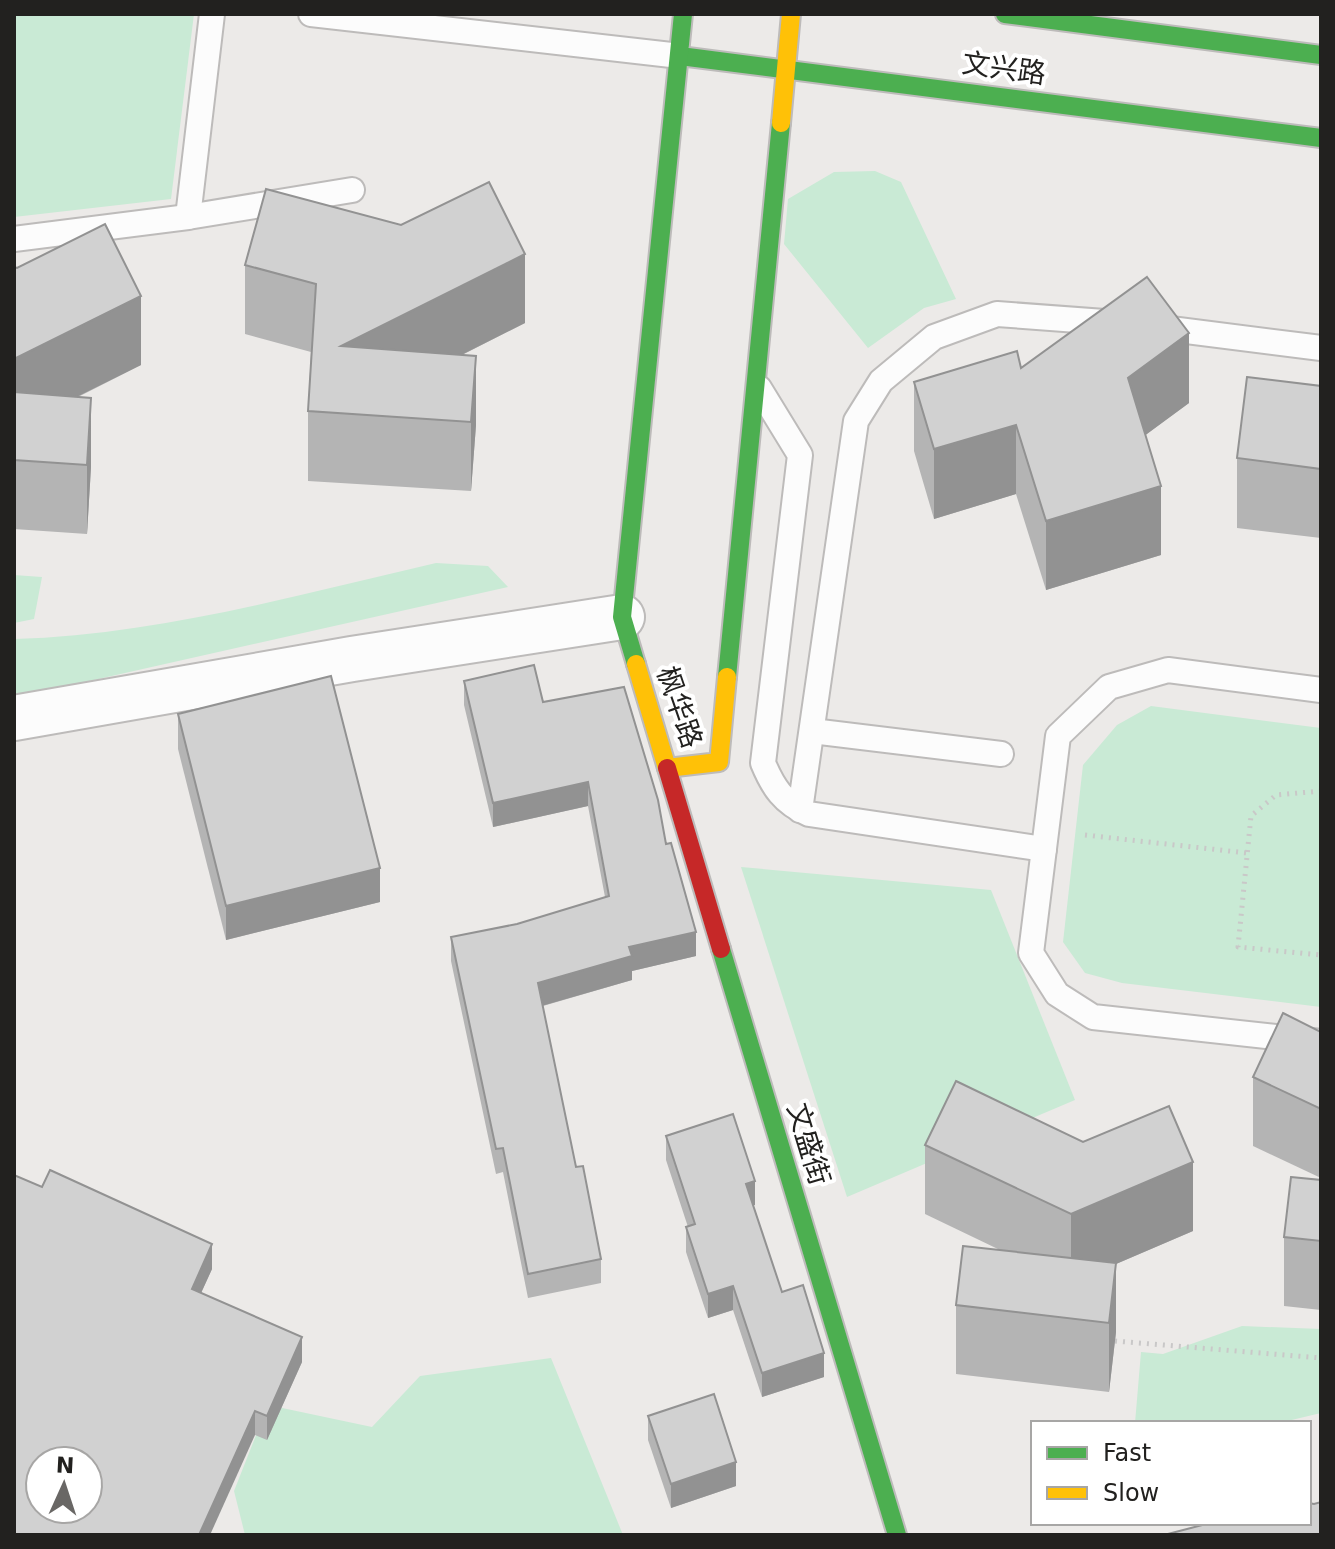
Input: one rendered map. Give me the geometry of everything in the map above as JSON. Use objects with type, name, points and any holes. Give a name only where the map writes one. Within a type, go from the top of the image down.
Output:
[{"type":"street","name":"枫华路","points":[[683,14],[622,617],[667,768],[719,762],[791,14]]},
{"type":"street","name":"文兴路","points":[[1005,14],[1321,55]]},
{"type":"street","name":"文兴路","points":[[680,56],[786,67],[1321,138]]},
{"type":"street","points":[[14,718],[352,659],[622,617]]},
{"type":"street","name":"文盛街","points":[[667,768],[897,1535]]},
{"type":"lane","points":[[188,217],[212,14]]},
{"type":"lane","points":[[311,14],[680,56]]},
{"type":"lane","points":[[14,239],[188,217],[352,190]]},
{"type":"lane","points":[[800,810],[856,421],[881,381],[934,337],[997,314],[1080,318],[1321,348]]},
{"type":"lane","points":[[755,382],[800,455],[763,763],[773,787],[788,803],[800,810],[1045,840]]},
{"type":"lane","points":[[1321,690],[1168,670],[1109,687],[1058,736],[1031,953],[1057,994],[1093,1017],[1321,1042]]},
{"type":"lane","points":[[812,731],[1001,754]]},
{"type":"path","points":[[1321,791],[1276,795],[1251,816],[1238,947],[1321,955]]},
{"type":"path","points":[[1045,840],[1247,853]]},
{"type":"path","points":[[1115,1341],[1321,1358]]},
{"type":"green space","points":[[14,14],[194,14],[171,199],[14,217]]},
{"type":"green space","points":[[875,171],[901,182],[956,299],[924,308],[868,348],[784,244],[788,199],[834,172]]},
{"type":"green space","points":[[436,563],[488,566],[508,587],[14,698],[14,639],[67,636],[174,622]]},
{"type":"green space","points":[[14,575],[42,577],[34,619],[14,623]]},
{"type":"green space","points":[[1151,706],[1321,728],[1321,1007],[1122,983],[1085,973],[1063,942],[1083,765],[1117,725]]},
{"type":"green space","points":[[741,867],[991,890],[1075,1100],[847,1197]]},
{"type":"green space","points":[[1242,1326],[1321,1329],[1321,1413],[1287,1421],[1135,1421],[1141,1352],[1163,1354]]},
{"type":"green space","points":[[551,1358],[623,1535],[245,1535],[234,1491],[268,1405],[372,1427],[420,1376]]},
{"type":"building","points":[[489,182],[525,254],[341,346],[476,356],[471,422],[308,411],[316,284],[245,265],[266,189],[401,225]]},
{"type":"building","points":[[105,224],[141,296],[14,359],[14,267]]},
{"type":"building","points":[[1147,277],[1189,333],[1128,378],[1161,486],[1046,521],[1016,425],[934,449],[914,382],[1017,351],[1021,368]]},
{"type":"building","points":[[1247,377],[1321,386],[1321,469],[1237,458]]},
{"type":"building","points":[[14,392],[91,398],[87,465],[14,460]]},
{"type":"building","points":[[534,665],[543,702],[624,687],[658,800],[666,844],[671,843],[696,932],[629,947],[632,956],[538,983],[576,1167],[583,1166],[601,1259],[528,1274],[503,1148],[496,1149],[451,937],[517,924],[609,896],[588,782],[493,803],[464,681]]},
{"type":"building","points":[[331,676],[380,868],[226,906],[178,714]]},
{"type":"building","points":[[1283,1013],[1321,1032],[1321,1109],[1253,1077]]},
{"type":"building","points":[[956,1081],[1083,1142],[1169,1106],[1193,1162],[1071,1214],[925,1145]]},
{"type":"building","points":[[733,1114],[755,1181],[746,1184],[782,1292],[803,1285],[824,1353],[762,1373],[733,1286],[708,1294],[686,1227],[695,1224],[666,1136]]},
{"type":"building","points":[[50,1170],[212,1244],[192,1289],[302,1337],[267,1416],[255,1411],[199,1535],[14,1535],[14,1175],[42,1187]]},
{"type":"building","points":[[1291,1177],[1321,1180],[1321,1241],[1284,1237]]},
{"type":"building","points":[[963,1246],[1116,1263],[1109,1323],[956,1305]]},
{"type":"building","points":[[714,1394],[736,1462],[671,1484],[648,1416]]},
{"type":"building","points":[[1321,1502],[1321,1535],[1164,1535],[1202,1525],[1311,1525],[1311,1503]]},
{"type":"traffic: fast","points":[[636,664],[622,617],[683,14]]},
{"type":"traffic: fast","points":[[1005,14],[1321,55]]},
{"type":"traffic: fast","points":[[680,56],[1321,138]]},
{"type":"traffic: fast","points":[[727,677],[781,123]]},
{"type":"traffic: fast","points":[[721,949],[897,1535]]},
{"type":"traffic: slow","points":[[781,123],[791,14]]},
{"type":"traffic: slow","points":[[636,664],[667,768],[719,762],[727,677]]},
{"type":"traffic: jam","points":[[667,768],[721,949]]}]
